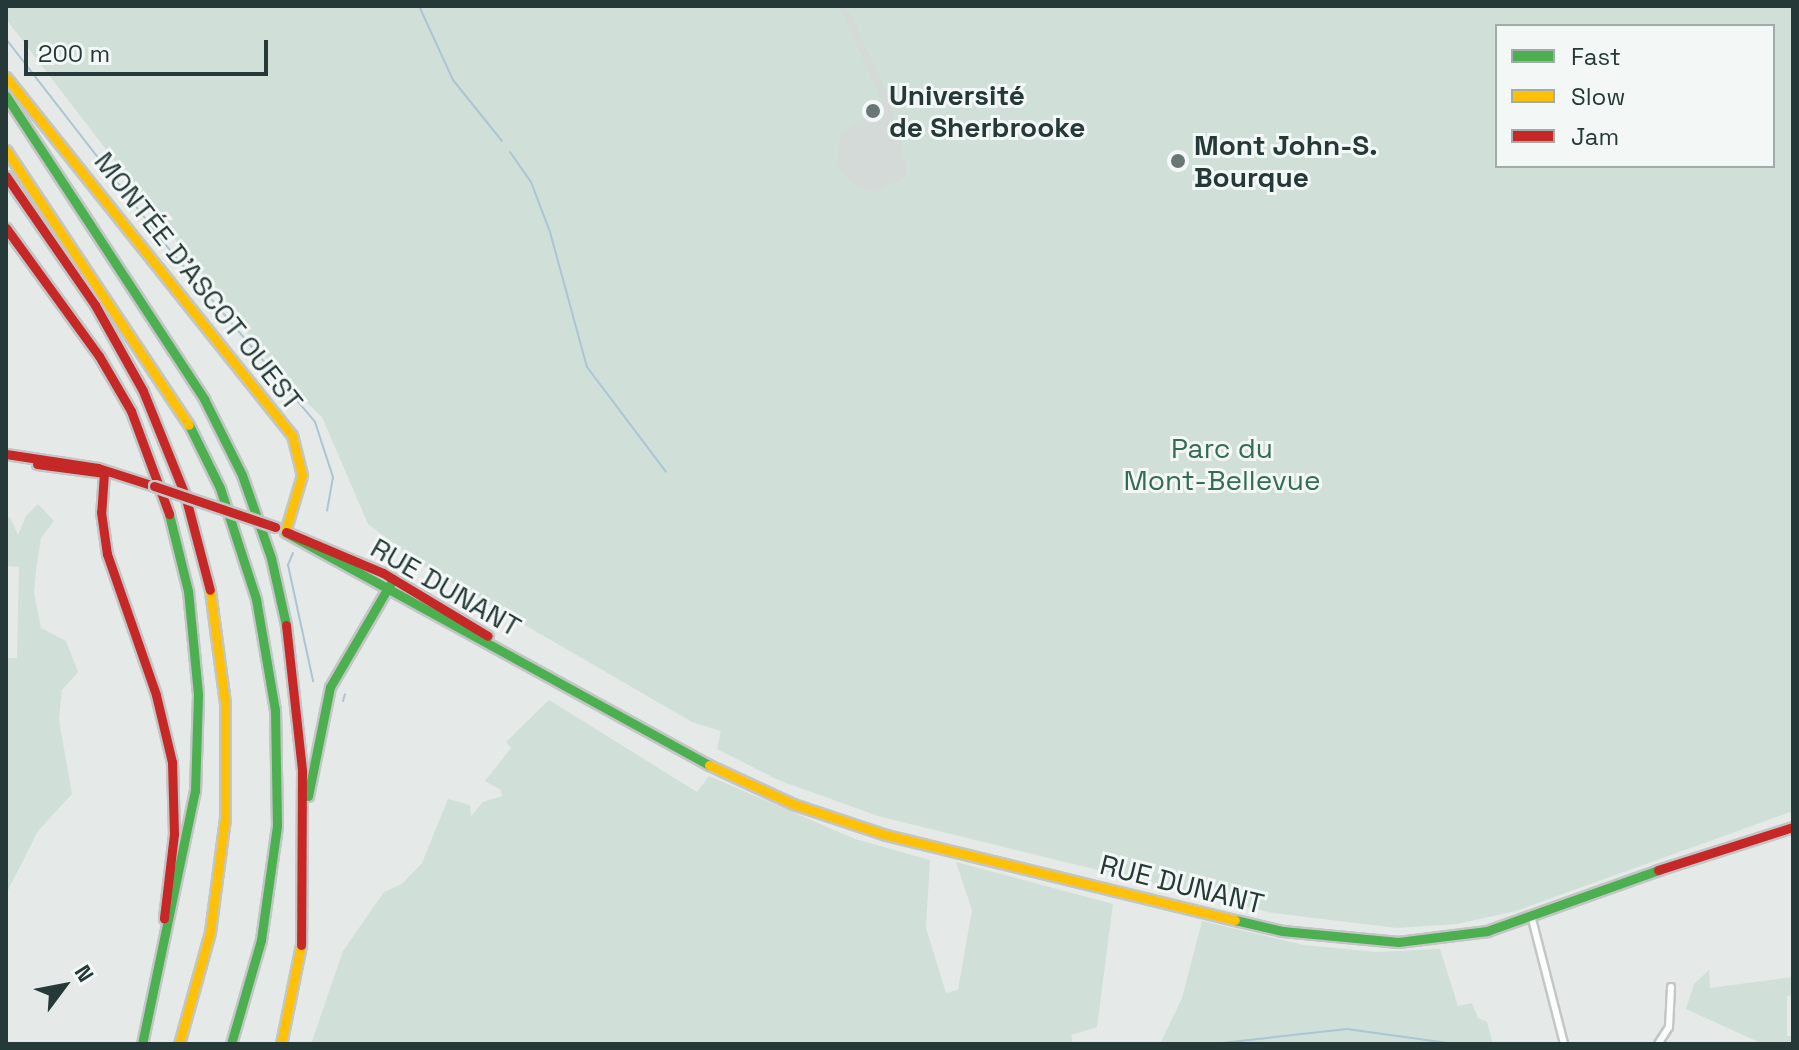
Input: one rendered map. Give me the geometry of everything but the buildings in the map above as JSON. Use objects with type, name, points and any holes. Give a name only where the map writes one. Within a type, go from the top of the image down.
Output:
[{"type":"main road","name":"MONTÉE D'ASCOT OUEST","points":[[6,77],[292,435],[302,480],[280,530]]},
{"type":"main road","points":[[6,96],[189,373],[247,489],[275,572],[291,647],[301,735],[303,831],[301,960],[281,1044]]},
{"type":"main road","points":[[6,150],[184,413],[223,497],[256,599],[276,719],[277,826],[263,932],[231,1044]]},
{"type":"main road","points":[[6,176],[95,305],[143,391],[185,495],[213,606],[227,728],[224,835],[212,923],[179,1044]]},
{"type":"main road","points":[[6,228],[99,356],[131,411],[160,480],[186,579],[198,680],[197,768],[185,856],[142,1044]]},
{"type":"main road","name":"RUE DUNANT","points":[[6,456],[67,462],[146,484],[280,530],[390,582],[739,780],[829,818],[1264,927],[1327,939],[1398,942],[1487,931],[1532,919],[1713,849],[1793,827]]},
{"type":"main road","points":[[104,473],[100,507],[107,554],[156,695],[173,773],[173,847],[152,1001]]},
{"type":"main road","points":[[303,831],[328,693],[390,582]]},
{"type":"street","points":[[1532,919],[1564,1044]]},
{"type":"street","points":[[1658,1044],[1671,1020],[1671,987]]},
{"type":"shaded area","name":"Université de Sherbrooke","points":[[822,6],[863,6],[936,172],[850,213],[810,123]]},
{"type":"green space","name":"Parc du Mont-Bellevue","points":[[6,6],[839,6],[883,104],[840,134],[836,166],[856,186],[874,192],[908,176],[888,95],[847,6],[1793,6],[1793,811],[1516,911],[1457,924],[1397,928],[1273,913],[878,816],[778,780],[717,749],[721,731],[692,722],[428,569],[368,524],[322,417],[282,379],[6,19]]},
{"type":"green space","points":[[38,504],[54,521],[41,538],[36,570],[34,593],[41,628],[66,641],[78,672],[62,690],[59,720],[72,794],[38,831],[6,894],[6,658],[17,658],[19,567],[6,566],[6,518],[10,517],[18,535],[26,516]]},
{"type":"green space","points":[[549,700],[697,792],[709,776],[855,839],[930,860],[926,928],[946,993],[958,990],[972,910],[956,862],[1113,904],[1097,1027],[1071,1035],[1073,1044],[311,1044],[343,951],[384,892],[402,884],[422,863],[448,799],[470,805],[471,816],[483,802],[502,796],[501,790],[485,781],[511,748],[506,742]]},
{"type":"green space","points":[[1202,921],[1304,945],[1376,952],[1440,949],[1458,1006],[1472,1003],[1478,1018],[1487,1022],[1493,1044],[1160,1044],[1182,998]]},
{"type":"green space","points":[[1709,970],[1710,988],[1793,977],[1793,995],[1787,996],[1787,1036],[1793,1036],[1793,1044],[1763,1044],[1686,1009],[1694,984]]},
{"type":"waterway","points":[[419,6],[453,80],[502,141]]},
{"type":"waterway","points":[[6,39],[169,249],[315,422],[333,477],[327,510]]},
{"type":"waterway","points":[[510,152],[531,182],[550,232],[587,367],[666,472]]},
{"type":"waterway","points":[[293,553],[288,565],[313,681]]},
{"type":"waterway","points":[[343,701],[345,694]]},
{"type":"waterway","points":[[1213,1044],[1347,1029],[1455,1044]]},
{"type":"traffic: fast","points":[[6,96],[204,399],[242,475],[271,558],[286,625]]},
{"type":"traffic: fast","points":[[189,425],[220,488],[256,599],[275,710],[277,826],[261,940],[231,1044]]},
{"type":"traffic: fast","points":[[142,1044],[195,791],[198,694],[188,591],[169,514]]},
{"type":"traffic: fast","points":[[285,532],[709,765]]},
{"type":"traffic: fast","points":[[308,796],[330,687],[393,579]]},
{"type":"traffic: fast","points":[[1235,920],[1282,931],[1398,942],[1487,931],[1658,870]]},
{"type":"traffic: slow","points":[[6,77],[292,435],[302,475],[285,532]]},
{"type":"traffic: slow","points":[[6,150],[189,425]]},
{"type":"traffic: slow","points":[[179,1044],[210,932],[225,818],[225,703],[210,590]]},
{"type":"traffic: slow","points":[[709,765],[793,804],[886,835],[1235,920]]},
{"type":"traffic: slow","points":[[281,1044],[301,945]]},
{"type":"traffic: jam","points":[[6,176],[95,305],[143,391],[185,495],[210,590]]},
{"type":"traffic: jam","points":[[6,228],[99,356],[131,411],[169,514]]},
{"type":"traffic: jam","points":[[6,454],[98,468],[154,486]]},
{"type":"traffic: jam","points":[[37,464],[104,473]]},
{"type":"traffic: jam","points":[[104,473],[101,512],[107,554],[156,695],[172,762],[174,834],[164,918]]},
{"type":"traffic: jam","points":[[154,486],[275,527]]},
{"type":"traffic: jam","points":[[286,532],[383,573],[488,636]]},
{"type":"traffic: jam","points":[[286,625],[302,771],[301,945]]},
{"type":"traffic: jam","points":[[1658,870],[1793,827]]},
{"type":"place","name":"Université de Sherbrooke","points":[[873,111]]},
{"type":"place","name":"Mont John-S. Bourque","points":[[1178,161]]}]
